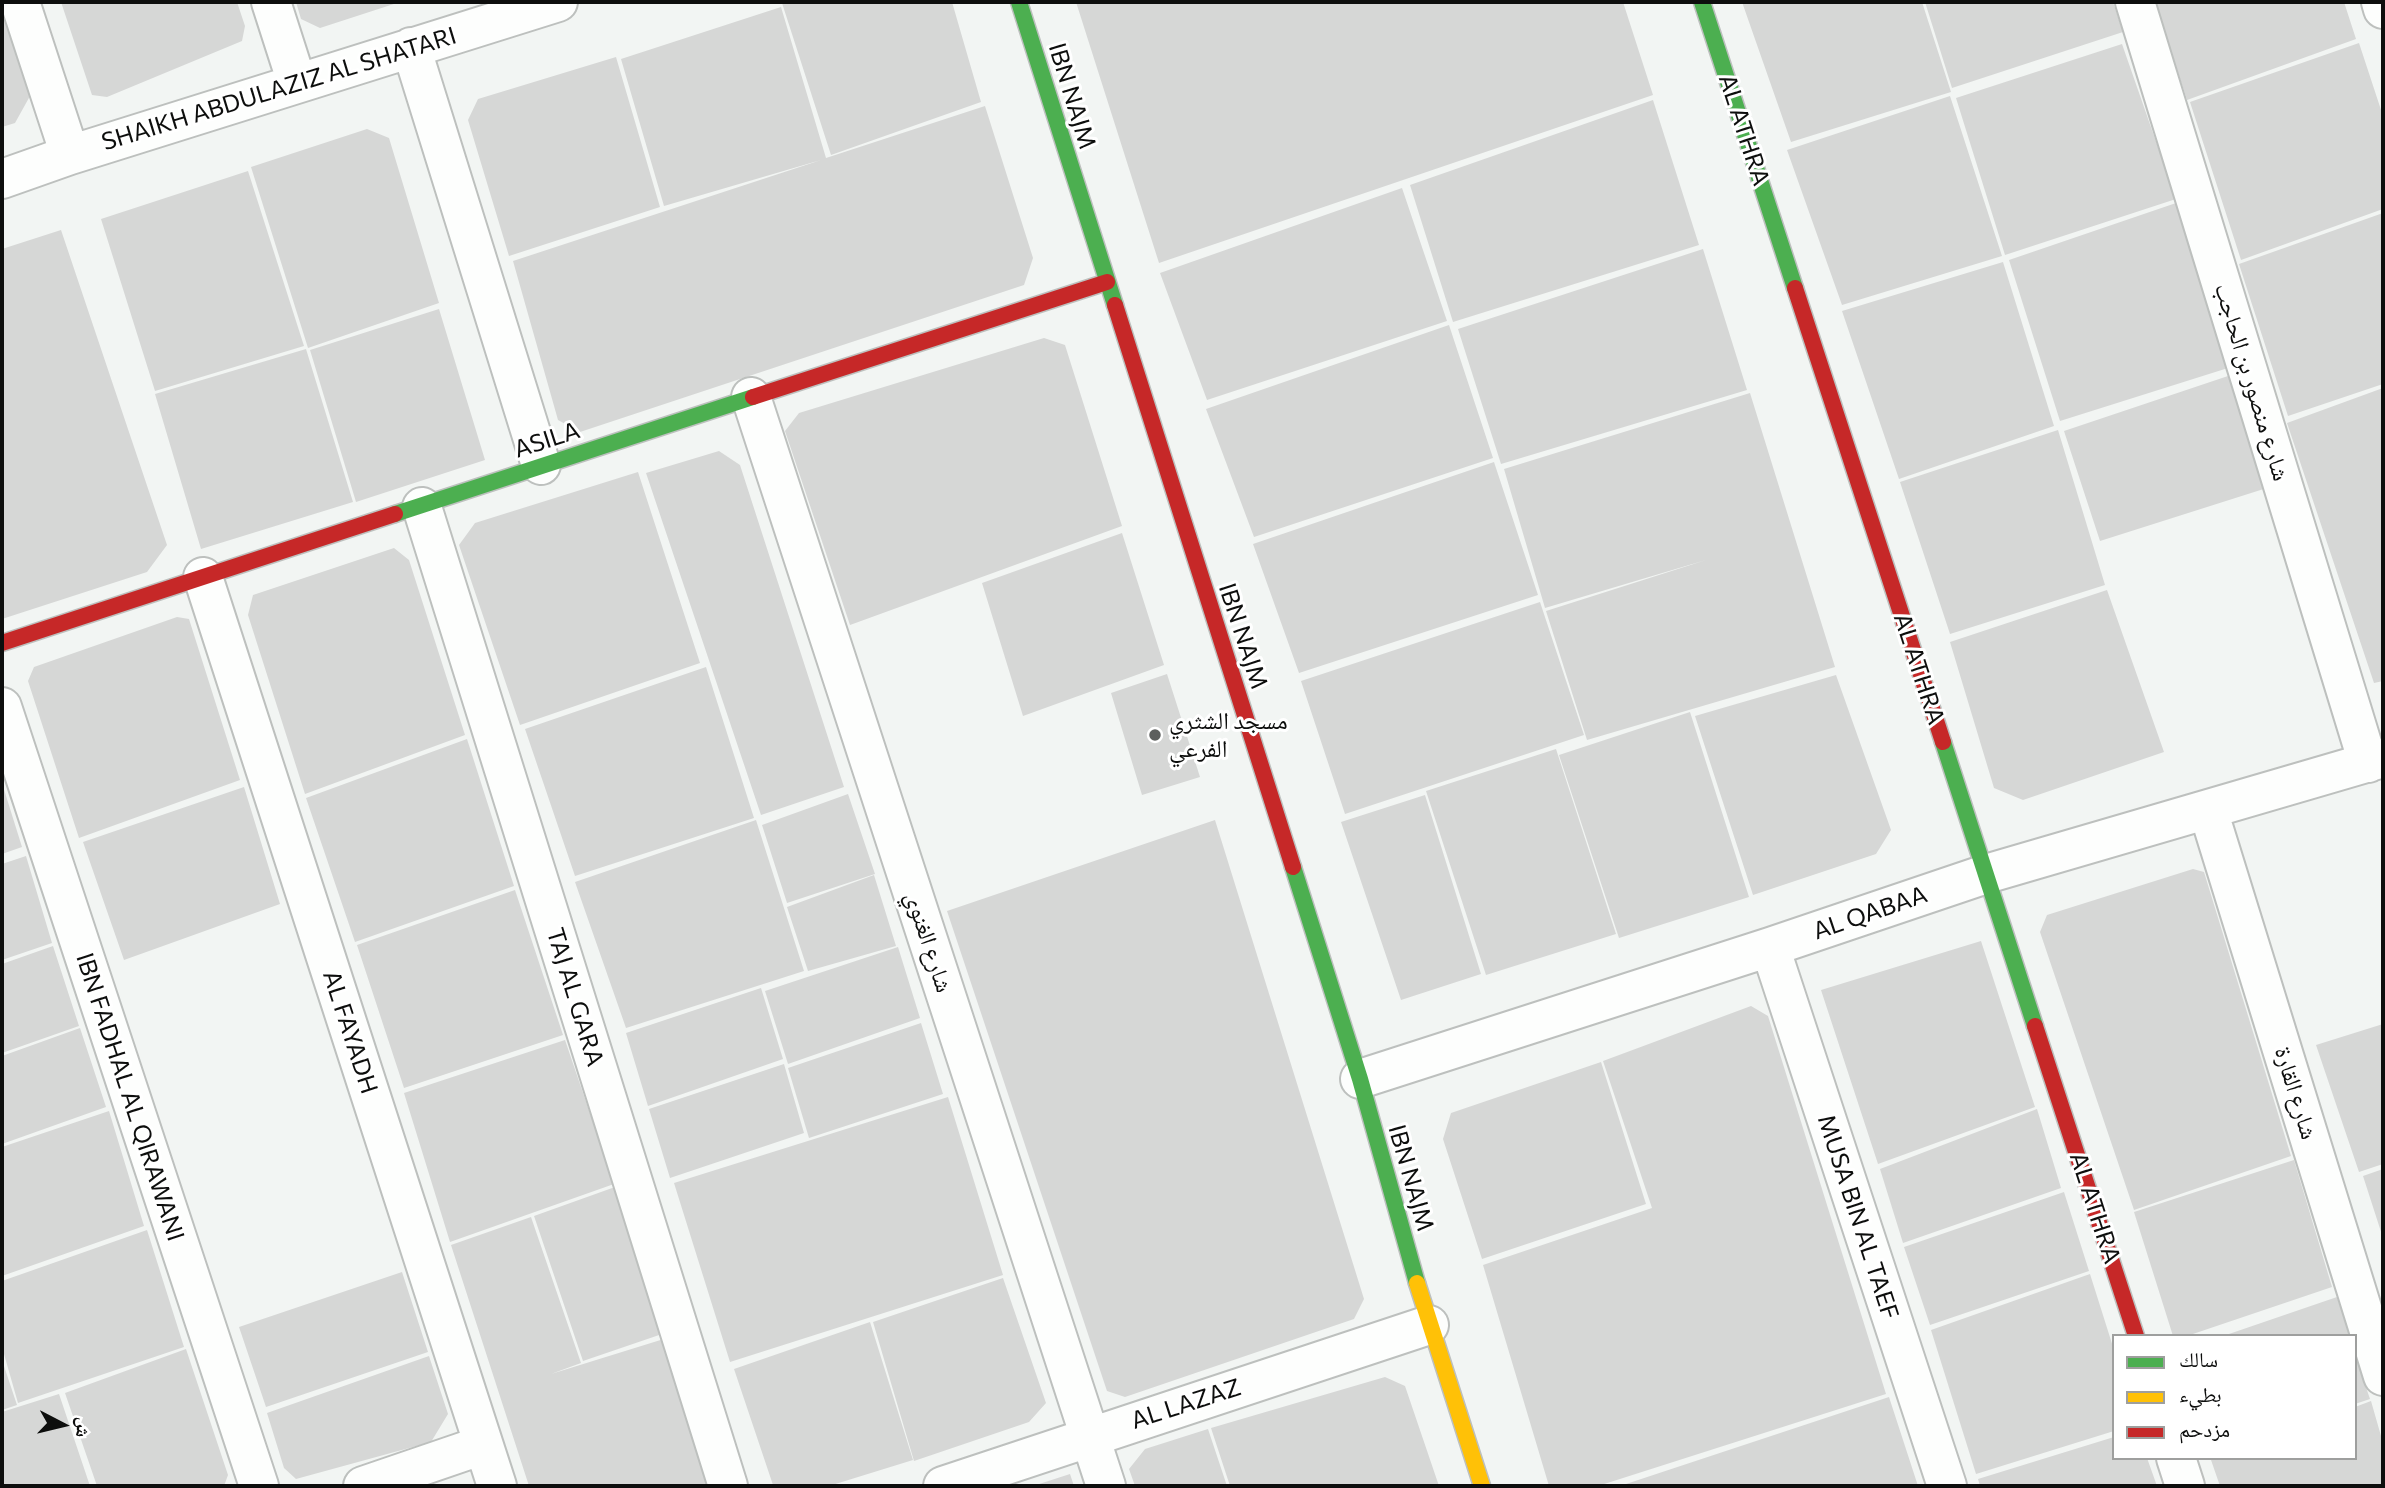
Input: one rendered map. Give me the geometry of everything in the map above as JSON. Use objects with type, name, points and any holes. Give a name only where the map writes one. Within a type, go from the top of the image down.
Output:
[{"type":"street","points":[[20,2],[70,155]]},
{"type":"street","points":[[271,2],[297,83]]},
{"type":"street","name":"SHAIKH ABDULAZIZ AL SHATARI","points":[[2,179],[70,155],[558,2]]},
{"type":"street","name":"IBN NAJM","points":[[1019,2],[1360,1079],[1429,1325],[1482,1486]]},
{"type":"street","name":"AL ATHRA","points":[[1702,2],[2135,1334]]},
{"type":"street","name":"شارع منصور بن الحاجب","points":[[2136,2],[2376,760]]},
{"type":"street","points":[[2381,2],[2383,9]]},
{"type":"street","points":[[411,47],[541,465]]},
{"type":"street","name":"ASILA","points":[[2,643],[1107,282]]},
{"type":"street","name":"شارع الغنوي","points":[[751,397],[1106,1486]]},
{"type":"street","name":"TAJ AL GARA","points":[[422,507],[728,1486]]},
{"type":"street","name":"AL FAYADH","points":[[203,577],[497,1486]]},
{"type":"street","name":"IBN FADHAL AL QIRAWANI","points":[[2,707],[259,1486]]},
{"type":"street","name":"AL QABAA","points":[[1360,1079],[1770,947],[1986,874],[2376,760]]},
{"type":"street","name":"شارع القارة","points":[[2208,810],[2383,1376]]},
{"type":"street","name":"MUSA BIN AL TAEF","points":[[1770,947],[1947,1486]]},
{"type":"street","name":"AL LAZAZ","points":[[943,1486],[1429,1325]]},
{"type":"street","points":[[363,1486],[483,1445]]},
{"type":"street","points":[[2177,1460],[2185,1486]]},
{"type":"building","points":[[61,2],[237,2],[245,26],[242,41],[107,97],[92,95]]},
{"type":"building","points":[[296,2],[400,2],[320,28],[301,19]]},
{"type":"building","points":[[952,2],[981,102],[831,155],[782,3]]},
{"type":"building","points":[[1076,2],[1623,2],[1653,95],[1159,263]]},
{"type":"building","points":[[1742,2],[1922,2],[1951,92],[1791,142]]},
{"type":"building","points":[[1925,2],[2113,2],[2123,32],[1952,88]]},
{"type":"building","points":[[2155,2],[2344,2],[2356,39],[2187,100]]},
{"type":"building","points":[[781,7],[826,158],[985,106],[1033,258],[1024,285],[580,432],[558,420],[513,261],[821,160],[664,206],[621,59]]},
{"type":"building","points":[[2,12],[30,96],[15,123],[2,127]]},
{"type":"building","points":[[2359,43],[2383,116],[2383,209],[2241,260],[2190,102]]},
{"type":"building","points":[[2122,44],[2176,199],[2005,255],[1956,98]]},
{"type":"building","points":[[616,57],[660,207],[509,256],[468,120],[478,99]]},
{"type":"building","points":[[1950,96],[2002,256],[1842,305],[1787,150]]},
{"type":"building","points":[[1653,100],[1699,245],[1453,322],[1410,185]]},
{"type":"building","points":[[367,129],[389,138],[439,303],[308,348],[251,167]]},
{"type":"building","points":[[248,171],[304,346],[155,391],[101,219]]},
{"type":"building","points":[[1402,188],[1447,321],[1207,400],[1160,273]]},
{"type":"building","points":[[2179,202],[2228,368],[2060,421],[2009,260]]},
{"type":"building","points":[[2383,213],[2383,384],[2288,416],[2239,264]]},
{"type":"building","points":[[61,230],[167,545],[147,572],[2,619],[2,249]]},
{"type":"building","points":[[1703,249],[1747,390],[1501,464],[1458,329]]},
{"type":"building","points":[[2003,262],[2054,426],[1899,479],[1842,311]]},
{"type":"building","points":[[439,309],[485,460],[356,502],[310,350]]},
{"type":"building","points":[[1449,325],[1493,458],[1254,537],[1206,409]]},
{"type":"building","points":[[1044,338],[1065,345],[1122,526],[850,625],[785,431],[799,413]]},
{"type":"building","points":[[306,349],[353,502],[201,549],[155,394]]},
{"type":"building","points":[[2234,374],[2270,487],[2100,541],[2064,431]]},
{"type":"building","points":[[2383,388],[2383,681],[2374,683],[2287,423]]},
{"type":"building","points":[[1750,393],[1835,667],[1587,740],[1546,611],[1706,560],[1545,608],[1504,469]]},
{"type":"building","points":[[2058,430],[2105,585],[1950,634],[1900,482]]},
{"type":"building","points":[[719,451],[740,465],[844,787],[761,815],[646,473]]},
{"type":"building","points":[[1494,462],[1538,595],[1299,673],[1253,544]]},
{"type":"building","points":[[638,472],[700,663],[520,725],[459,545],[475,523]]},
{"type":"building","points":[[1122,533],[1164,665],[1023,716],[982,583]]},
{"type":"building","points":[[394,548],[409,560],[465,735],[305,794],[248,615],[253,595]]},
{"type":"building","points":[[2107,590],[2164,752],[2023,800],[1994,788],[1950,642]]},
{"type":"building","points":[[1540,602],[1584,735],[1345,814],[1301,681]]},
{"type":"building","points":[[177,617],[189,619],[240,780],[79,838],[28,681],[34,667]]},
{"type":"building","points":[[706,667],[754,818],[575,876],[525,729]]},
{"type":"building","name":"مسجد الشثري الفرعي","points":[[1167,674],[1200,777],[1142,795],[1111,693]]},
{"type":"building","points":[[1836,675],[1891,830],[1876,854],[1753,895],[1695,716]]},
{"type":"building","points":[[1690,712],[1749,897],[1619,938],[1559,755]]},
{"type":"building","points":[[467,739],[514,886],[355,942],[306,798]]},
{"type":"building","points":[[1556,749],[1616,934],[1486,975],[1426,791]]},
{"type":"building","points":[[2,783],[22,847],[2,854]]},
{"type":"building","points":[[244,787],[280,904],[124,960],[83,842]]},
{"type":"building","points":[[848,794],[875,874],[787,903],[762,825]]},
{"type":"building","points":[[1425,795],[1481,974],[1401,1000],[1341,822]]},
{"type":"building","points":[[756,820],[804,971],[626,1028],[575,882]]},
{"type":"building","points":[[1215,820],[1364,1299],[1354,1319],[1125,1397],[1107,1391],[947,911]]},
{"type":"building","points":[[26,856],[52,943],[2,960],[2,864]]},
{"type":"building","points":[[2193,869],[2204,872],[2291,1156],[2134,1210],[2040,932],[2047,915]]},
{"type":"building","points":[[874,875],[896,946],[808,971],[787,907]]},
{"type":"building","points":[[515,890],[563,1035],[404,1088],[357,945]]},
{"type":"building","points":[[1981,941],[2035,1107],[1878,1164],[1821,990]]},
{"type":"building","points":[[53,946],[79,1026],[2,1053],[2,964]]},
{"type":"building","points":[[898,947],[920,1018],[788,1064],[765,991]]},
{"type":"building","points":[[761,988],[783,1059],[648,1106],[626,1033]]},
{"type":"building","points":[[1751,1006],[1768,1016],[1886,1394],[1598,1486],[1549,1486],[1483,1265],[1652,1208],[1603,1061]]},
{"type":"building","points":[[921,1023],[943,1094],[809,1138],[788,1068]]},
{"type":"building","points":[[2383,1024],[2383,1164],[2359,1172],[2316,1045]]},
{"type":"building","points":[[80,1028],[106,1107],[2,1144],[2,1056]]},
{"type":"building","points":[[565,1040],[614,1184],[450,1242],[404,1093]]},
{"type":"building","points":[[1601,1062],[1646,1204],[1482,1259],[1443,1139],[1451,1113]]},
{"type":"building","points":[[784,1064],[804,1133],[670,1178],[649,1109]]},
{"type":"building","points":[[948,1097],[1003,1275],[730,1362],[674,1183]]},
{"type":"building","points":[[2037,1109],[2061,1188],[1903,1243],[1880,1169]]},
{"type":"building","points":[[109,1111],[144,1226],[2,1276],[2,1147]]},
{"type":"building","points":[[2294,1160],[2332,1287],[2193,1334],[2172,1334],[2134,1212]]},
{"type":"building","points":[[2383,1169],[2383,1238],[2363,1176]]},
{"type":"building","points":[[615,1187],[665,1333],[583,1361],[534,1216]]},
{"type":"building","points":[[2064,1192],[2089,1271],[1930,1325],[1904,1247]]},
{"type":"building","points":[[531,1217],[581,1363],[551,1374],[667,1338],[712,1486],[529,1486],[451,1245]]},
{"type":"building","points":[[147,1230],[184,1347],[18,1403],[2,1347],[2,1281]]},
{"type":"building","points":[[402,1272],[428,1352],[266,1407],[239,1327]]},
{"type":"building","points":[[2090,1274],[2112,1344],[2112,1432],[1976,1474],[1931,1330]]},
{"type":"building","points":[[1003,1278],[1046,1403],[1029,1422],[914,1461],[873,1322]]},
{"type":"building","points":[[2337,1297],[2349,1334],[2229,1334]]},
{"type":"building","points":[[870,1322],[913,1460],[829,1486],[773,1485],[734,1369]]},
{"type":"building","points":[[186,1349],[228,1475],[224,1486],[97,1486],[65,1393]]},
{"type":"building","points":[[429,1356],[448,1414],[431,1442],[296,1479],[284,1468],[267,1413]]},
{"type":"building","points":[[2,1360],[17,1405],[2,1410]]},
{"type":"building","points":[[2357,1361],[2370,1399],[2357,1403]]},
{"type":"building","points":[[1385,1377],[1405,1386],[1439,1486],[1230,1486],[1211,1428]]},
{"type":"building","points":[[59,1394],[90,1486],[2,1486],[2,1412]]},
{"type":"building","points":[[1889,1397],[1918,1486],[1620,1486]]},
{"type":"building","points":[[2371,1401],[2383,1443],[2383,1486],[2220,1486],[2211,1460],[2357,1460],[2357,1406]]},
{"type":"building","points":[[1208,1429],[1227,1486],[1135,1486],[1129,1469],[1145,1449]]},
{"type":"building","points":[[2112,1438],[2112,1460],[2148,1460],[2157,1486],[1980,1486],[1978,1479]]},
{"type":"building","points":[[1070,1474],[1074,1486],[1033,1486]]},
{"type":"traffic: fast","points":[[1019,2],[1115,305]]},
{"type":"traffic: fast","points":[[1702,2],[1795,288]]},
{"type":"traffic: fast","points":[[395,514],[753,397]]},
{"type":"traffic: fast","points":[[1943,742],[2035,1026]]},
{"type":"traffic: fast","points":[[1293,867],[1360,1079],[1417,1283]]},
{"type":"traffic: slow","points":[[1417,1283],[1482,1486]]},
{"type":"traffic: jam","points":[[753,397],[1107,282]]},
{"type":"traffic: jam","points":[[1795,288],[1943,742]]},
{"type":"traffic: jam","points":[[1115,305],[1293,867]]},
{"type":"traffic: jam","points":[[2,643],[395,514]]},
{"type":"traffic: jam","points":[[2035,1026],[2135,1334]]},
{"type":"place","name":"مسجد الشثري الفرعي","points":[[1155,735]]}]
